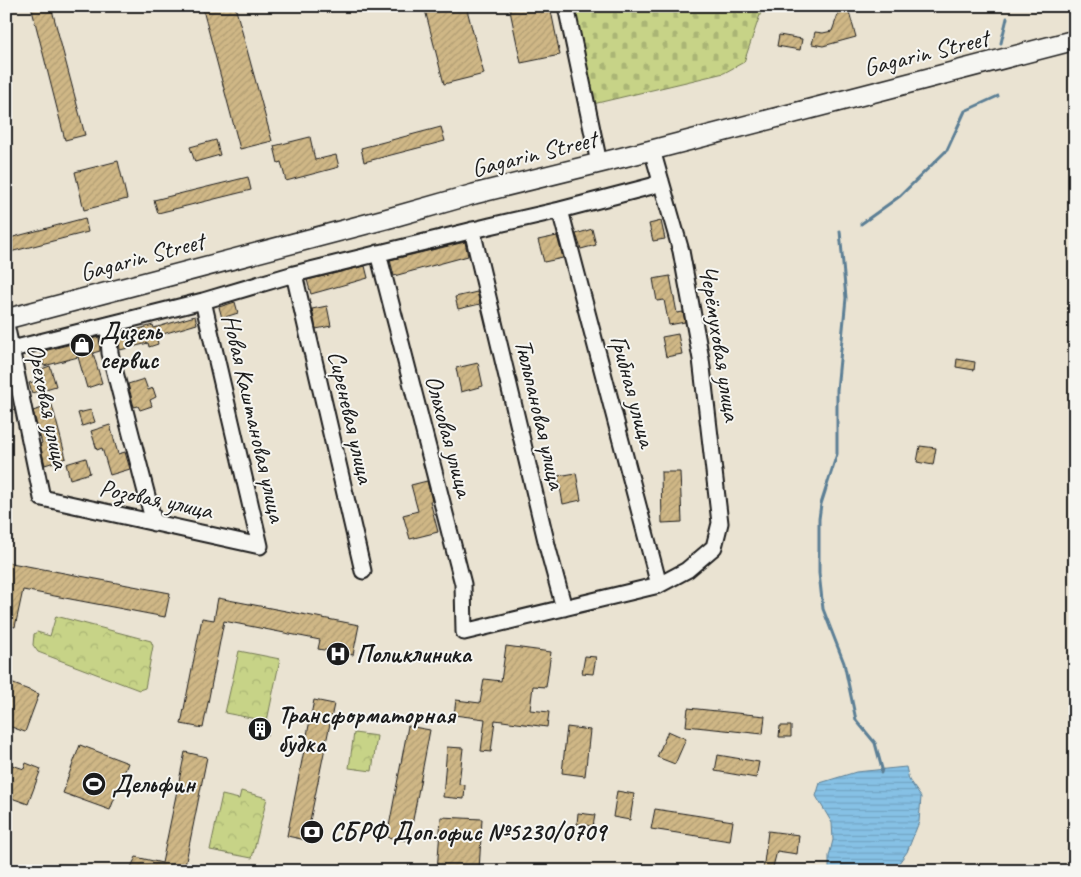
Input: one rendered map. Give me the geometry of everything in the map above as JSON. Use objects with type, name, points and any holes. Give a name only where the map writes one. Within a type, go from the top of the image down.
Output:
[{"type":"main road","name":"Gagarin Street","points":[[6,319],[474,194],[652,150],[1075,40]]},
{"type":"street","points":[[566,6],[599,163]]},
{"type":"street","name":"Черёмуховая улица","points":[[652,150],[681,251],[701,359],[720,522],[714,547],[687,570],[659,585]]},
{"type":"street","points":[[12,349],[203,301],[294,274],[560,210],[652,186],[661,181]]},
{"type":"street","name":"Грибная улица","points":[[560,210],[659,585]]},
{"type":"street","name":"Тюльпановая улица","points":[[472,230],[548,549],[564,608]]},
{"type":"street","name":"Ольховая улица","points":[[378,254],[463,584],[464,632],[564,608]]},
{"type":"street","name":"Сиреневая улица","points":[[294,274],[363,571]]},
{"type":"street","name":"Новая Каштановая улица","points":[[203,301],[260,546]]},
{"type":"street","name":"Ореховая улица","points":[[6,324],[42,498]]},
{"type":"street","points":[[108,325],[110,354],[154,523]]},
{"type":"street","name":"Розовая улица","points":[[42,498],[260,546]]},
{"type":"street","points":[[564,608],[659,585]]},
{"type":"green space","points":[[573,6],[763,6],[744,62],[724,73],[593,104]]},
{"type":"green space","points":[[56,616],[151,641],[153,646],[145,688],[139,690],[38,652],[33,645],[34,634],[37,632],[50,636]]},
{"type":"green space","points":[[239,651],[280,659],[267,721],[225,713]]},
{"type":"green space","points":[[354,733],[377,736],[372,771],[349,768]]},
{"type":"green space","points":[[241,791],[267,798],[252,858],[210,850],[222,795],[239,799]]},
{"type":"water","points":[[906,767],[909,780],[921,797],[919,822],[907,852],[893,871],[832,871],[829,868],[829,856],[833,840],[832,823],[816,796],[820,783],[856,772]]},
{"type":"building","points":[[31,6],[51,6],[85,135],[65,140]]},
{"type":"building","points":[[202,6],[235,6],[272,141],[240,149]]},
{"type":"building","points":[[424,6],[466,6],[484,74],[444,84]]},
{"type":"building","points":[[509,6],[550,6],[560,55],[521,63]]},
{"type":"building","points":[[841,6],[848,8],[856,37],[823,46],[812,44],[815,32],[832,31]]},
{"type":"building","points":[[779,35],[802,39],[800,50],[777,46]]},
{"type":"building","points":[[441,127],[445,141],[364,162],[361,148]]},
{"type":"building","points":[[310,137],[315,160],[336,155],[339,167],[286,181],[281,162],[278,163],[274,146]]},
{"type":"building","points":[[216,140],[220,155],[195,162],[190,147]]},
{"type":"building","points":[[118,161],[127,199],[84,210],[75,172]]},
{"type":"building","points":[[248,177],[251,190],[158,213],[154,200]]},
{"type":"building","points":[[85,218],[88,232],[6,253],[6,239]]},
{"type":"building","points":[[661,221],[665,239],[653,241],[649,224]]},
{"type":"building","points":[[592,229],[596,245],[581,249],[576,234]]},
{"type":"building","points":[[557,236],[563,258],[544,262],[538,240]]},
{"type":"building","points":[[465,242],[468,256],[394,276],[390,260]]},
{"type":"building","points":[[365,266],[368,278],[311,294],[307,280]]},
{"type":"building","points":[[670,276],[677,313],[683,312],[685,322],[669,325],[664,300],[657,301],[653,279]]},
{"type":"building","points":[[477,292],[480,304],[458,309],[455,297]]},
{"type":"building","points":[[235,302],[238,313],[222,318],[219,307]]},
{"type":"building","points":[[327,306],[331,326],[316,329],[312,309]]},
{"type":"building","points":[[195,316],[197,324],[156,336],[158,344],[149,347],[148,343],[120,350],[118,332],[153,325],[154,328]]},
{"type":"building","points":[[678,334],[682,354],[666,357],[662,337]]},
{"type":"building","points":[[99,337],[100,351],[93,353],[102,383],[87,388],[78,357],[44,366],[40,352]]},
{"type":"building","points":[[957,359],[975,362],[974,370],[956,367]]},
{"type":"building","points":[[478,363],[483,386],[461,392],[456,368]]},
{"type":"building","points":[[50,366],[56,386],[32,393],[29,383],[38,381],[36,371]]},
{"type":"building","points":[[144,379],[148,390],[153,388],[156,397],[150,400],[152,406],[140,410],[138,406],[134,407],[128,384]]},
{"type":"building","points":[[52,405],[66,458],[45,465],[40,444],[42,443],[33,411]]},
{"type":"building","points":[[91,410],[95,422],[82,426],[78,413]]},
{"type":"building","points":[[110,425],[118,454],[125,452],[130,469],[110,475],[102,448],[97,450],[91,431]]},
{"type":"building","points":[[920,446],[936,448],[933,465],[917,462]]},
{"type":"building","points":[[86,458],[90,473],[70,479],[66,464]]},
{"type":"building","points":[[661,472],[680,472],[682,522],[662,523]]},
{"type":"building","points":[[576,473],[581,500],[563,504],[558,476]]},
{"type":"building","points":[[427,481],[438,532],[410,539],[403,515],[418,511],[411,485]]},
{"type":"building","points":[[6,562],[170,593],[165,617],[23,590],[15,627],[6,625]]},
{"type":"building","points":[[218,598],[359,625],[353,655],[318,649],[320,640],[224,621],[203,728],[181,724],[202,618],[214,620]]},
{"type":"building","points":[[506,646],[551,652],[546,687],[533,686],[530,710],[549,712],[547,727],[495,720],[491,752],[481,751],[485,719],[454,715],[456,700],[480,703],[484,679],[501,681]]},
{"type":"building","points":[[585,656],[596,657],[593,674],[582,673]]},
{"type":"building","points":[[11,683],[39,694],[25,732],[6,725],[6,694]]},
{"type":"building","points":[[314,700],[334,704],[306,840],[287,836]]},
{"type":"building","points":[[688,708],[765,716],[763,734],[686,726]]},
{"type":"building","name":"Трансформаторная будка","points":[[253,723],[269,726],[267,735],[252,732]]},
{"type":"building","points":[[408,726],[430,730],[409,841],[387,837]]},
{"type":"building","points":[[780,726],[791,726],[791,737],[779,737]]},
{"type":"building","points":[[567,727],[590,730],[585,776],[562,773]]},
{"type":"building","points":[[668,731],[686,739],[675,764],[657,757]]},
{"type":"building","points":[[80,745],[128,763],[110,810],[63,793]]},
{"type":"building","points":[[447,747],[463,748],[459,784],[465,785],[464,799],[443,797]]},
{"type":"building","points":[[185,752],[207,757],[184,871],[129,871],[136,857],[162,863]]},
{"type":"building","points":[[718,755],[759,762],[756,778],[715,771]]},
{"type":"building","points":[[6,763],[24,769],[26,763],[41,769],[28,804],[6,796]]},
{"type":"building","points":[[617,791],[634,794],[630,820],[613,817]]},
{"type":"building","points":[[655,809],[733,821],[730,841],[651,829]]},
{"type":"building","points":[[578,813],[595,815],[593,826],[577,824]]},
{"type":"building","points":[[441,817],[482,819],[479,871],[437,871]]},
{"type":"building","points":[[768,831],[799,835],[797,854],[777,851],[772,871],[763,871]]},
{"type":"waterway","points":[[1001,43],[1007,18]]},
{"type":"waterway","points":[[861,224],[900,196],[947,150],[965,111],[998,96]]},
{"type":"waterway","points":[[840,231],[846,298],[837,390],[837,454],[821,504],[819,519],[819,573],[823,609],[844,663],[856,720],[875,743],[882,769],[881,773]]},
{"type":"place","name":"Дизель сервис","points":[[82,345]]},
{"type":"place","name":"Поликлиника","points":[[338,654]]},
{"type":"place","name":"Трансформаторная будка","points":[[260,729]]},
{"type":"place","name":"Дельфин","points":[[94,784]]},
{"type":"place","name":"СБРФ Доп.офис №5230/0709","points":[[312,832]]}]
